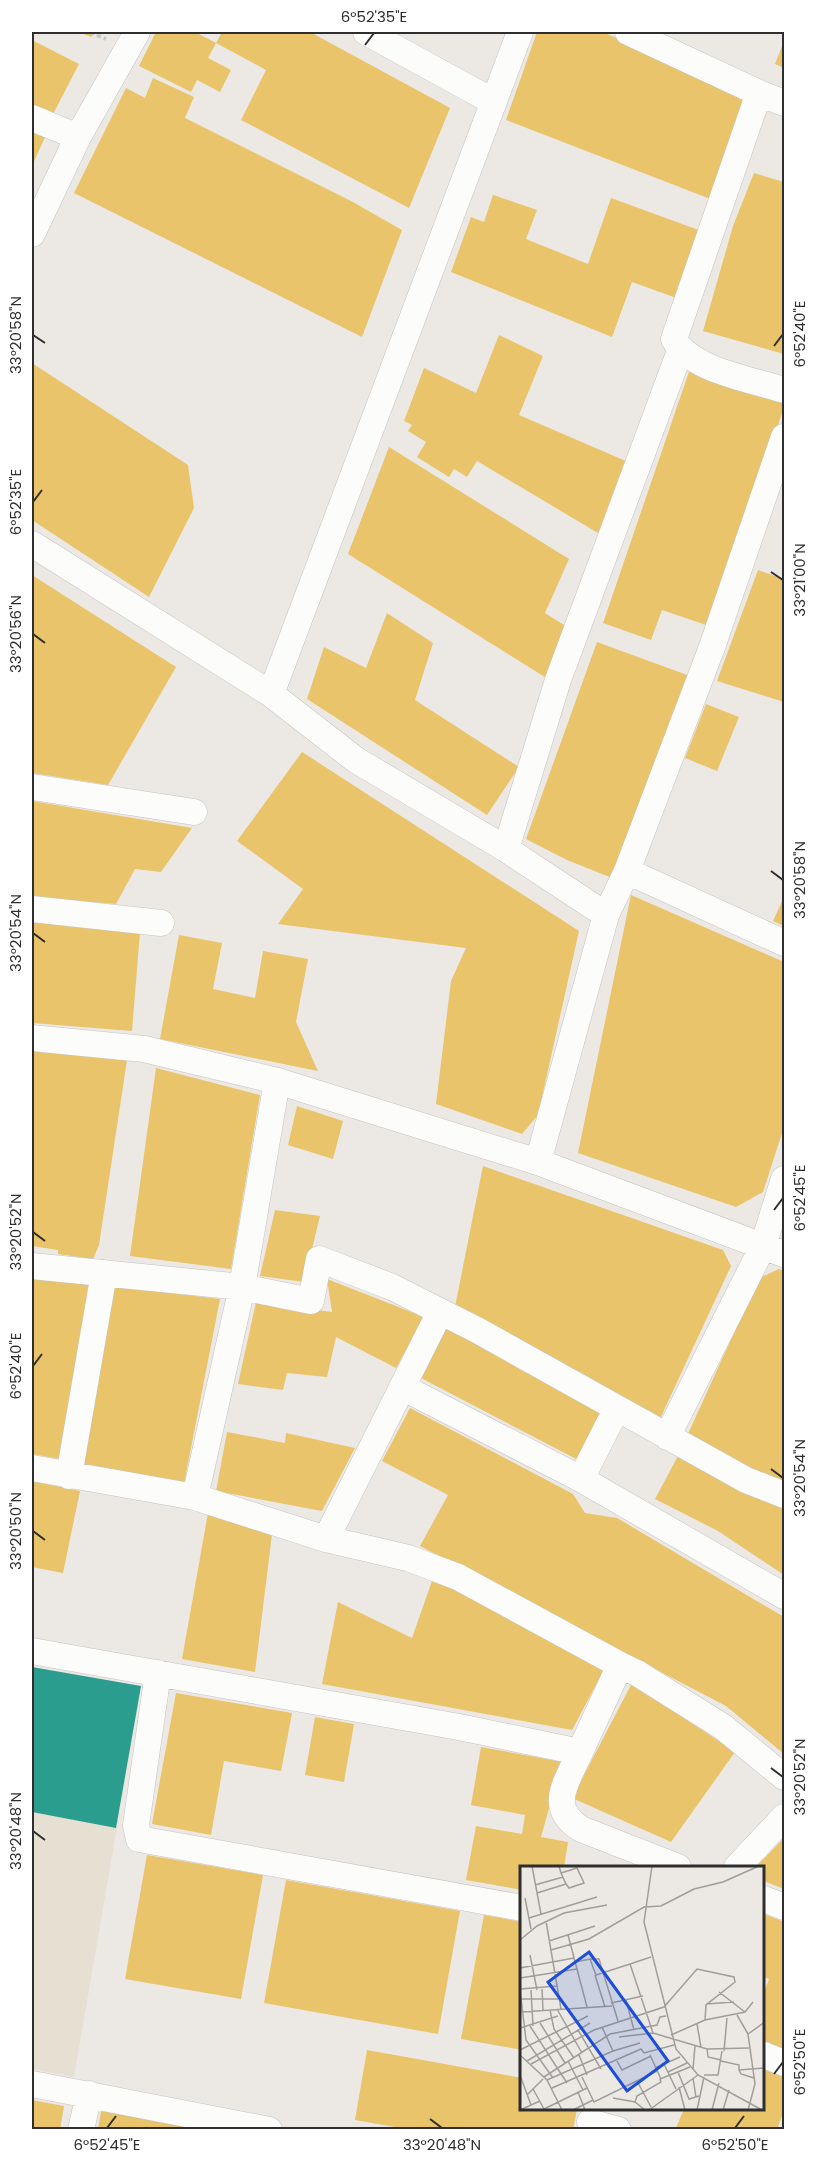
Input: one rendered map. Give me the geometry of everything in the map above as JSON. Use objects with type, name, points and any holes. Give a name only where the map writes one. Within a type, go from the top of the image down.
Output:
[{"type":"street","points":[[32,234],[78,137],[137,32]]},
{"type":"street","points":[[366,32],[494,102]]},
{"type":"street","points":[[271,694],[520,32]]},
{"type":"street","points":[[628,32],[784,103]]},
{"type":"street","points":[[759,93],[675,339],[680,351],[697,362],[784,390]]},
{"type":"street","points":[[32,118],[78,137]]},
{"type":"street","points":[[506,849],[558,680],[680,351]]},
{"type":"street","points":[[538,1162],[606,915],[627,871],[712,646],[784,437]]},
{"type":"street","points":[[32,544],[271,694],[356,760],[506,849],[606,915]]},
{"type":"street","points":[[32,787],[194,812]]},
{"type":"street","points":[[627,871],[784,943]]},
{"type":"street","points":[[32,909],[161,922]]},
{"type":"street","points":[[32,1038],[144,1049],[277,1081],[538,1162],[774,1250]]},
{"type":"street","points":[[195,1497],[242,1287],[277,1081]]},
{"type":"street","points":[[667,1437],[774,1250],[784,1179]]},
{"type":"street","points":[[32,1266],[242,1287],[311,1301],[319,1259],[392,1287],[747,1480],[784,1495]]},
{"type":"street","points":[[69,1476],[104,1273]]},
{"type":"street","points":[[326,1539],[440,1312]]},
{"type":"street","points":[[402,1387],[581,1479],[784,1596]]},
{"type":"street","points":[[581,1479],[617,1408]]},
{"type":"street","points":[[32,1468],[195,1497],[326,1539],[408,1558],[458,1577],[637,1673],[723,1726],[784,1777]]},
{"type":"street","points":[[32,1651],[459,1727],[580,1752]]},
{"type":"street","points":[[621,1665],[580,1752],[563,1793],[561,1806],[566,1820],[651,1862],[673,1866]]},
{"type":"street","points":[[158,1673],[136,1825],[139,1839],[520,1908]]},
{"type":"street","points":[[738,1866],[784,1816]]},
{"type":"street","points":[[765,1899],[784,1907]]},
{"type":"street","points":[[765,2055],[784,2063]]},
{"type":"street","points":[[32,2084],[89,2094],[228,2126],[268,2130]]},
{"type":"street","points":[[81,2130],[89,2094]]},
{"type":"street","points":[[591,2120],[618,2130]]},
{"type":"shaded area","points":[[32,1679],[139,1699],[74,2077],[32,2069]]},
{"type":"building: Homes","points":[[79,32],[94,32],[91,37]]},
{"type":"building: Homes","points":[[156,32],[195,32],[216,43],[208,58],[231,70],[220,92],[197,80],[191,92],[139,66]]},
{"type":"building: Homes","points":[[222,32],[310,32],[450,108],[409,208],[241,120],[266,70],[216,43]]},
{"type":"building: Homes","points":[[537,32],[602,32],[752,92],[713,200],[506,120]]},
{"type":"building: Homes","points":[[32,40],[79,64],[52,116],[32,105]]},
{"type":"building: Homes","points":[[784,41],[784,68],[775,64]]},
{"type":"building: Homes","points":[[153,78],[194,97],[185,118],[351,201],[402,230],[362,337],[74,193],[126,88],[145,98]]},
{"type":"building: Homes","points":[[32,132],[45,137],[32,166]]},
{"type":"building: Homes","points":[[754,173],[784,182],[784,354],[703,331],[733,226]]},
{"type":"building: Homes","points":[[493,195],[537,210],[526,239],[588,264],[611,198],[704,232],[682,300],[632,282],[612,337],[451,272],[471,217],[484,222]]},
{"type":"building: Homes","points":[[499,335],[543,356],[519,415],[628,462],[598,533],[477,461],[467,477],[454,469],[449,477],[417,457],[426,442],[408,431],[412,425],[404,421],[424,368],[476,393]]},
{"type":"building: Homes","points":[[32,363],[188,465],[194,508],[149,597],[32,520]]},
{"type":"building: Homes","points":[[692,363],[784,388],[784,407],[712,627],[662,610],[651,640],[603,623]]},
{"type":"building: Homes","points":[[389,447],[569,559],[545,613],[567,627],[548,679],[348,554]]},
{"type":"building: Homes","points":[[758,570],[784,579],[784,702],[717,681]]},
{"type":"building: Homes","points":[[32,575],[176,667],[108,785],[32,773]]},
{"type":"building: Homes","points":[[387,613],[433,643],[415,700],[519,767],[487,815],[307,699],[324,647],[366,668]]},
{"type":"building: Homes","points":[[597,642],[690,676],[612,878],[567,860],[526,839]]},
{"type":"building: Homes","points":[[706,704],[739,717],[717,771],[685,758]]},
{"type":"building: Homes","points":[[302,752],[579,931],[538,1115],[522,1134],[436,1104],[451,981],[466,948],[278,924],[303,889],[237,841]]},
{"type":"building: Homes","points":[[32,801],[192,828],[161,872],[135,869],[116,904],[32,897]]},
{"type":"building: Homes","points":[[631,895],[784,962],[784,1127],[763,1192],[736,1207],[578,1153]]},
{"type":"building: Homes","points":[[784,897],[784,926],[773,921]]},
{"type":"building: Homes","points":[[32,921],[140,932],[132,1031],[32,1023]]},
{"type":"building: Homes","points":[[179,935],[222,943],[213,989],[255,998],[263,951],[308,959],[296,1022],[318,1071],[160,1039]]},
{"type":"building: Homes","points":[[32,1051],[127,1060],[99,1245],[93,1259],[58,1254],[58,1250],[32,1246]]},
{"type":"building: Homes","points":[[156,1068],[260,1095],[231,1269],[130,1256]]},
{"type":"building: Homes","points":[[297,1106],[343,1121],[333,1159],[288,1145]]},
{"type":"building: Homes","points":[[483,1166],[723,1250],[731,1266],[659,1421],[455,1307]]},
{"type":"building: Homes","points":[[275,1210],[320,1216],[304,1282],[260,1276]]},
{"type":"building: Homes","points":[[779,1269],[784,1271],[784,1481],[745,1466],[687,1436],[759,1278]]},
{"type":"building: Homes","points":[[32,1278],[89,1284],[60,1459],[32,1454]]},
{"type":"building: Homes","points":[[327,1279],[424,1317],[396,1368],[336,1337],[327,1377],[287,1373],[283,1390],[238,1384],[256,1302],[332,1312]]},
{"type":"building: Homes","points":[[113,1286],[220,1299],[184,1484],[81,1464]]},
{"type":"building: Homes","points":[[447,1327],[604,1413],[580,1461],[421,1378]]},
{"type":"building: Homes","points":[[410,1408],[573,1494],[585,1513],[617,1518],[784,1617],[784,1754],[726,1706],[420,1546],[448,1495],[382,1461]]},
{"type":"building: Homes","points":[[227,1432],[285,1443],[286,1433],[355,1448],[322,1511],[216,1491]]},
{"type":"building: Homes","points":[[679,1454],[784,1505],[784,1575],[718,1531],[655,1499]]},
{"type":"building: Homes","points":[[32,1481],[80,1491],[63,1573],[32,1567]]},
{"type":"building: Homes","points":[[208,1513],[273,1526],[255,1672],[182,1659]]},
{"type":"building: Homes","points":[[433,1578],[605,1668],[572,1730],[322,1684],[338,1602],[412,1638]]},
{"type":"building: Homes","points":[[632,1683],[735,1752],[671,1842],[572,1798]]},
{"type":"building: Homes","points":[[176,1693],[292,1713],[281,1771],[224,1761],[211,1835],[152,1824]]},
{"type":"building: Homes","points":[[315,1717],[354,1724],[344,1782],[305,1775]]},
{"type":"building: Homes","points":[[481,1747],[562,1762],[541,1837],[568,1842],[564,1866],[520,1866],[520,1890],[466,1880],[476,1826],[522,1834],[525,1815],[471,1805]]},
{"type":"building: Homes","points":[[784,1838],[784,1889],[765,1881],[765,1866],[757,1866]]},
{"type":"building: Homes","points":[[147,1855],[263,1875],[241,1999],[125,1979]]},
{"type":"building: Homes","points":[[286,1880],[460,1911],[438,2034],[264,2003]]},
{"type":"building: Homes","points":[[765,1914],[784,1922],[784,2049],[765,2041],[765,1989],[769,1979],[765,1977]]},
{"type":"building: Homes","points":[[484,1915],[520,1922],[520,2050],[461,2039]]},
{"type":"building: Homes","points":[[367,2050],[520,2078],[520,2110],[577,2110],[573,2130],[412,2130],[355,2120]]},
{"type":"building: Homes","points":[[765,2066],[784,2075],[784,2110],[777,2130],[676,2128],[684,2110],[765,2110]]},
{"type":"building: Homes","points":[[32,2100],[64,2106],[60,2130],[32,2130]]},
{"type":"building: Homes","points":[[101,2111],[200,2128],[200,2130],[98,2130]]},
{"type":"building: Schools","points":[[32,1667],[141,1686],[116,1828],[32,1812]]}]
